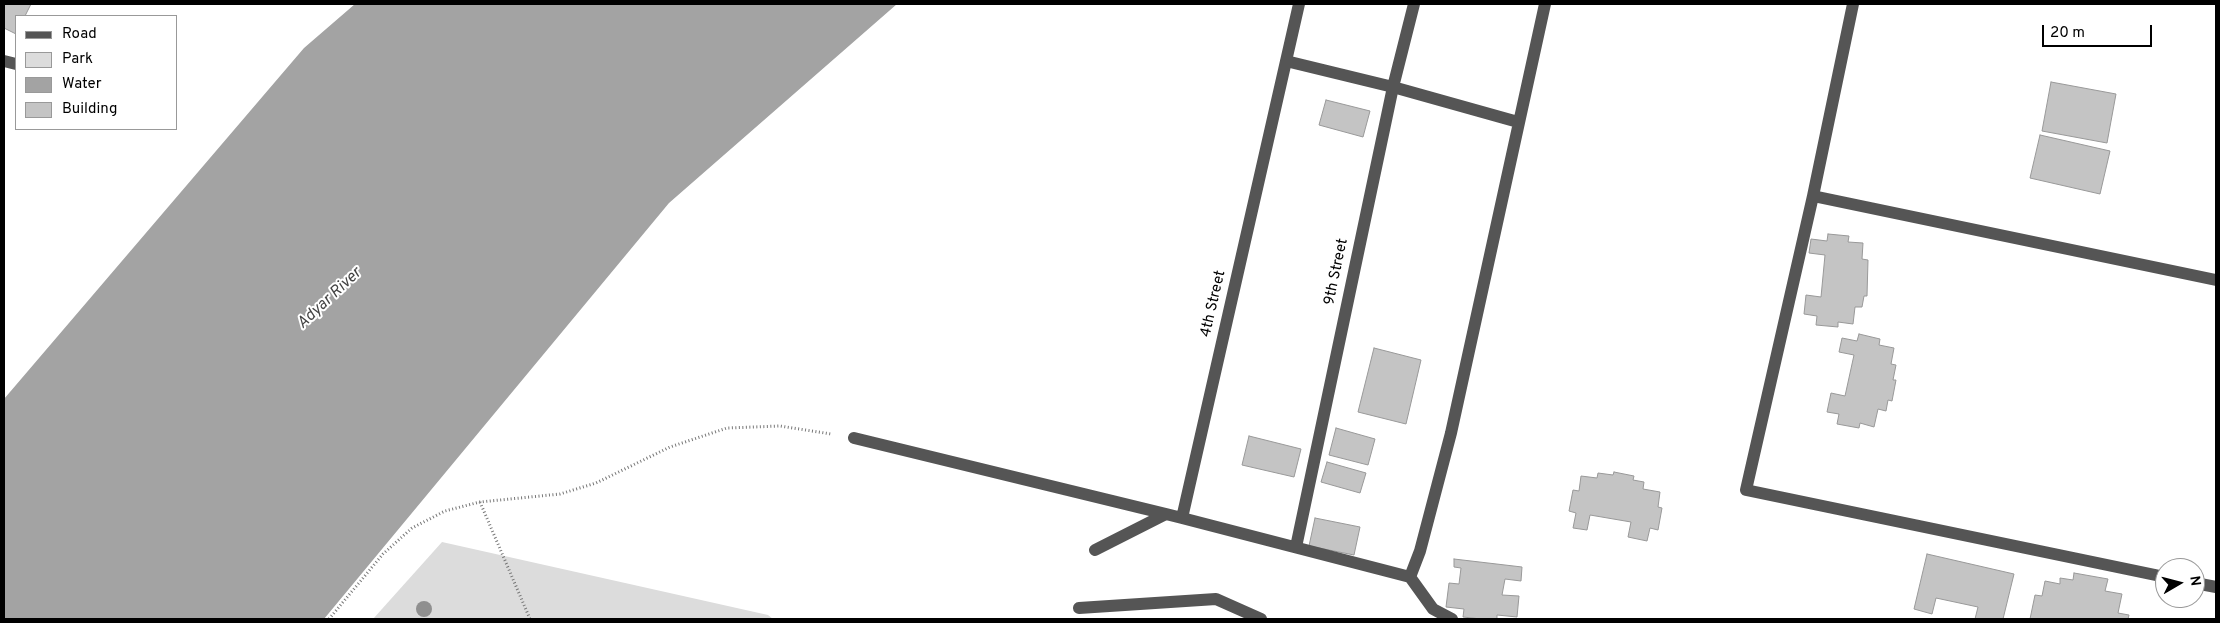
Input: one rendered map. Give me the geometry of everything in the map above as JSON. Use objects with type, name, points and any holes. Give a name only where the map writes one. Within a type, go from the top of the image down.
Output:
[{"type":"street","name":"4th Street","points":[[1182,518],[1299,4]]},
{"type":"street","name":"9th Street","points":[[1296,547],[1393,87],[1414,4]]},
{"type":"street","points":[[1410,577],[1420,551],[1451,433],[1518,122],[1546,4]]},
{"type":"street","points":[[1853,4],[1813,196],[1746,490],[2155,575]]},
{"type":"street","points":[[1286,61],[1393,87],[1518,122]]},
{"type":"street","points":[[1813,196],[2216,280]]},
{"type":"street","points":[[854,438],[1182,518],[1410,577],[1433,609],[1452,619]]},
{"type":"street","points":[[1094,550],[1166,514]]},
{"type":"street","points":[[1079,608],[1216,599],[1261,619]]},
{"type":"path","points":[[329,619],[383,554],[412,528],[445,511],[480,502],[560,494],[596,484],[670,447],[727,428],[780,426],[854,438]]},
{"type":"path","points":[[480,502],[530,619]]},
{"type":"green space","points":[[442,542],[768,615],[773,619],[373,619]]},
{"type":"water","name":"Adyar River","points":[[355,4],[897,4],[669,203],[324,619],[4,619],[4,399],[304,48]]},
{"type":"building","points":[[4,4],[31,4],[26,15],[15,15],[15,34],[4,28]]},
{"type":"building","points":[[2051,82],[2116,94],[2107,143],[2042,131]]},
{"type":"building","points":[[1326,100],[1370,111],[1363,137],[1319,125]]},
{"type":"building","points":[[2040,135],[2110,151],[2100,194],[2030,178]]},
{"type":"building","points":[[1828,234],[1849,236],[1848,242],[1863,243],[1862,259],[1868,260],[1867,296],[1864,296],[1862,307],[1855,307],[1853,324],[1838,322],[1838,327],[1816,325],[1817,316],[1804,314],[1806,295],[1821,297],[1825,255],[1809,253],[1811,239],[1827,241]]},
{"type":"building","points":[[1859,334],[1880,339],[1879,345],[1894,348],[1891,364],[1896,365],[1893,380],[1896,380],[1892,401],[1888,400],[1886,411],[1878,409],[1874,427],[1860,423],[1859,428],[1837,424],[1839,414],[1827,412],[1831,393],[1845,396],[1854,355],[1839,352],[1842,338],[1857,341]]},
{"type":"building","points":[[1374,348],[1421,360],[1406,424],[1358,412]]},
{"type":"building","points":[[1336,428],[1375,439],[1368,465],[1329,455]]},
{"type":"building","points":[[1249,436],[1301,449],[1294,477],[1242,465]]},
{"type":"building","points":[[1327,462],[1366,473],[1360,493],[1321,482]]},
{"type":"building","points":[[1614,472],[1634,476],[1633,480],[1644,482],[1643,489],[1660,492],[1658,507],[1662,508],[1658,530],[1650,528],[1647,541],[1628,537],[1631,522],[1590,515],[1587,530],[1573,528],[1576,513],[1569,511],[1573,490],[1579,491],[1581,476],[1597,478],[1598,473],[1613,475]]},
{"type":"building","points":[[1315,518],[1360,527],[1354,555],[1309,546]]},
{"type":"building","points":[[1927,554],[2014,574],[2003,619],[1975,619],[1978,607],[1936,598],[1932,614],[1914,609]]},
{"type":"building","points":[[1454,559],[1522,567],[1521,581],[1505,579],[1502,595],[1519,596],[1517,617],[1497,615],[1497,619],[1481,619],[1463,617],[1464,609],[1446,607],[1449,583],[1459,584],[1461,568],[1454,567]]},
{"type":"building","points":[[2074,573],[2108,579],[2105,591],[2122,594],[2118,613],[2129,615],[2128,619],[2030,619],[2035,595],[2042,596],[2045,581],[2060,584],[2060,578],[2073,580]]}]
